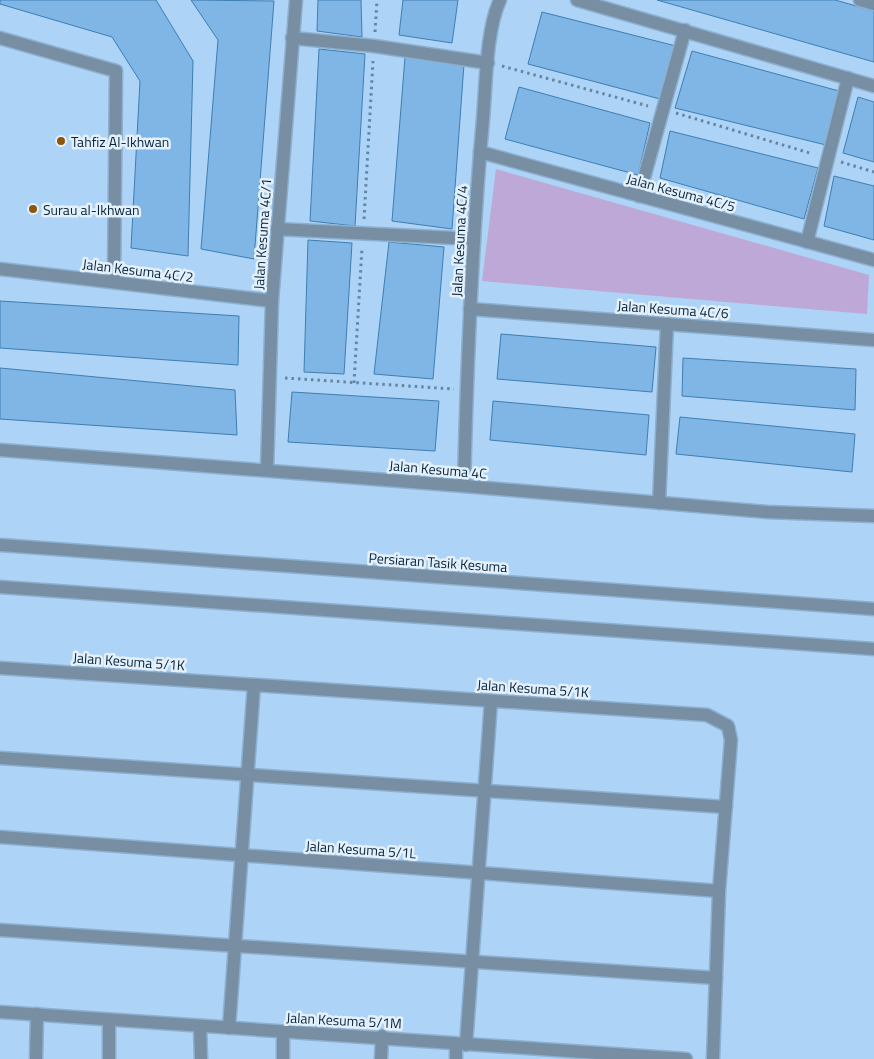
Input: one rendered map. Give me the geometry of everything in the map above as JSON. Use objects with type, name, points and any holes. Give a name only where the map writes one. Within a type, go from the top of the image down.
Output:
[{"type":"street","name":"Jalan Kesuma 4C/1","points":[[267,470],[272,301],[296,0]]},
{"type":"street","name":"Jalan Kesuma 4C/4","points":[[464,486],[470,309],[480,152],[488,62],[495,11],[500,0]]},
{"type":"street","points":[[577,0],[874,86]]},
{"type":"street","points":[[860,0],[874,4]]},
{"type":"street","points":[[639,196],[685,30]]},
{"type":"street","points":[[0,38],[116,71],[114,282]]},
{"type":"street","points":[[292,38],[374,46],[488,62]]},
{"type":"street","points":[[807,242],[848,78]]},
{"type":"street","name":"Jalan Kesuma 4C/5","points":[[480,152],[874,260]]},
{"type":"street","points":[[277,229],[474,239]]},
{"type":"street","name":"Jalan Kesuma 4C/2","points":[[0,269],[272,301]]},
{"type":"street","name":"Jalan Kesuma 4C/6","points":[[470,309],[874,340]]},
{"type":"street","points":[[659,503],[667,324]]},
{"type":"street","name":"Jalan Kesuma 4C","points":[[0,450],[267,470],[767,512],[874,516]]},
{"type":"street","name":"Persiaran Tasik Kesuma","points":[[0,545],[874,609]]},
{"type":"street","points":[[0,587],[874,649]]},
{"type":"street","name":"Jalan Kesuma 5/1K","points":[[0,668],[707,715],[728,726],[731,740],[719,891],[713,1059]]},
{"type":"street","points":[[229,1028],[254,685]]},
{"type":"street","points":[[456,1059],[461,1044],[472,963],[492,701]]},
{"type":"street","points":[[0,758],[726,807]]},
{"type":"street","name":"Jalan Kesuma 5/1L","points":[[0,837],[719,891]]},
{"type":"street","points":[[0,930],[716,978]]},
{"type":"street","name":"Jalan Kesuma 5/1M","points":[[0,1012],[283,1032],[382,1036],[461,1044],[686,1059]]},
{"type":"street","points":[[36,1014],[36,1059]]},
{"type":"street","points":[[109,1020],[110,1059]]},
{"type":"street","points":[[200,1026],[201,1059]]},
{"type":"street","points":[[283,1032],[283,1059]]},
{"type":"street","points":[[381,1059],[382,1036]]},
{"type":"path","points":[[354,383],[377,0]]},
{"type":"path","points":[[488,62],[663,110],[874,172]]},
{"type":"path","points":[[269,377],[467,390]]},
{"type":"shaded area","points":[[496,169],[869,275],[867,314],[482,281]]},
{"type":"building","points":[[0,0],[156,0],[193,61],[188,256],[131,248],[140,81],[112,37],[0,4]]},
{"type":"building","points":[[191,0],[274,1],[254,259],[201,249],[218,40]]},
{"type":"building","points":[[318,0],[361,0],[362,37],[317,31]]},
{"type":"building","points":[[403,0],[458,0],[452,43],[399,35]]},
{"type":"building","points":[[657,0],[835,0],[874,11],[874,62]]},
{"type":"building","points":[[542,12],[676,46],[660,99],[528,64]]},
{"type":"building","points":[[319,49],[365,54],[355,226],[310,221]]},
{"type":"building","points":[[692,51],[839,91],[826,145],[675,108]]},
{"type":"building","points":[[405,57],[464,64],[452,229],[392,221]]},
{"type":"building","points":[[519,87],[650,123],[638,175],[505,139]]},
{"type":"building","points":[[858,97],[874,102],[874,162],[843,153]]},
{"type":"building","points":[[670,131],[818,168],[804,219],[660,178]]},
{"type":"building","points":[[834,176],[874,186],[874,240],[824,226]]},
{"type":"building","points":[[308,240],[352,243],[344,374],[304,372]]},
{"type":"building","points":[[389,242],[444,247],[433,379],[374,374]]},
{"type":"building","points":[[0,301],[239,316],[238,365],[0,348]]},
{"type":"building","points":[[501,334],[656,347],[652,392],[497,379]]},
{"type":"building","points":[[683,358],[856,369],[855,410],[682,396]]},
{"type":"building","points":[[0,368],[235,390],[237,435],[0,419]]},
{"type":"building","points":[[292,392],[439,401],[435,451],[288,442]]},
{"type":"building","points":[[493,401],[649,415],[646,455],[490,440]]},
{"type":"building","points":[[680,417],[855,434],[852,472],[676,454]]},
{"type":"place","name":"Tahfiz Al-Ikhwan","points":[[61,141]]},
{"type":"place","name":"Surau al-Ikhwan","points":[[33,209]]}]
